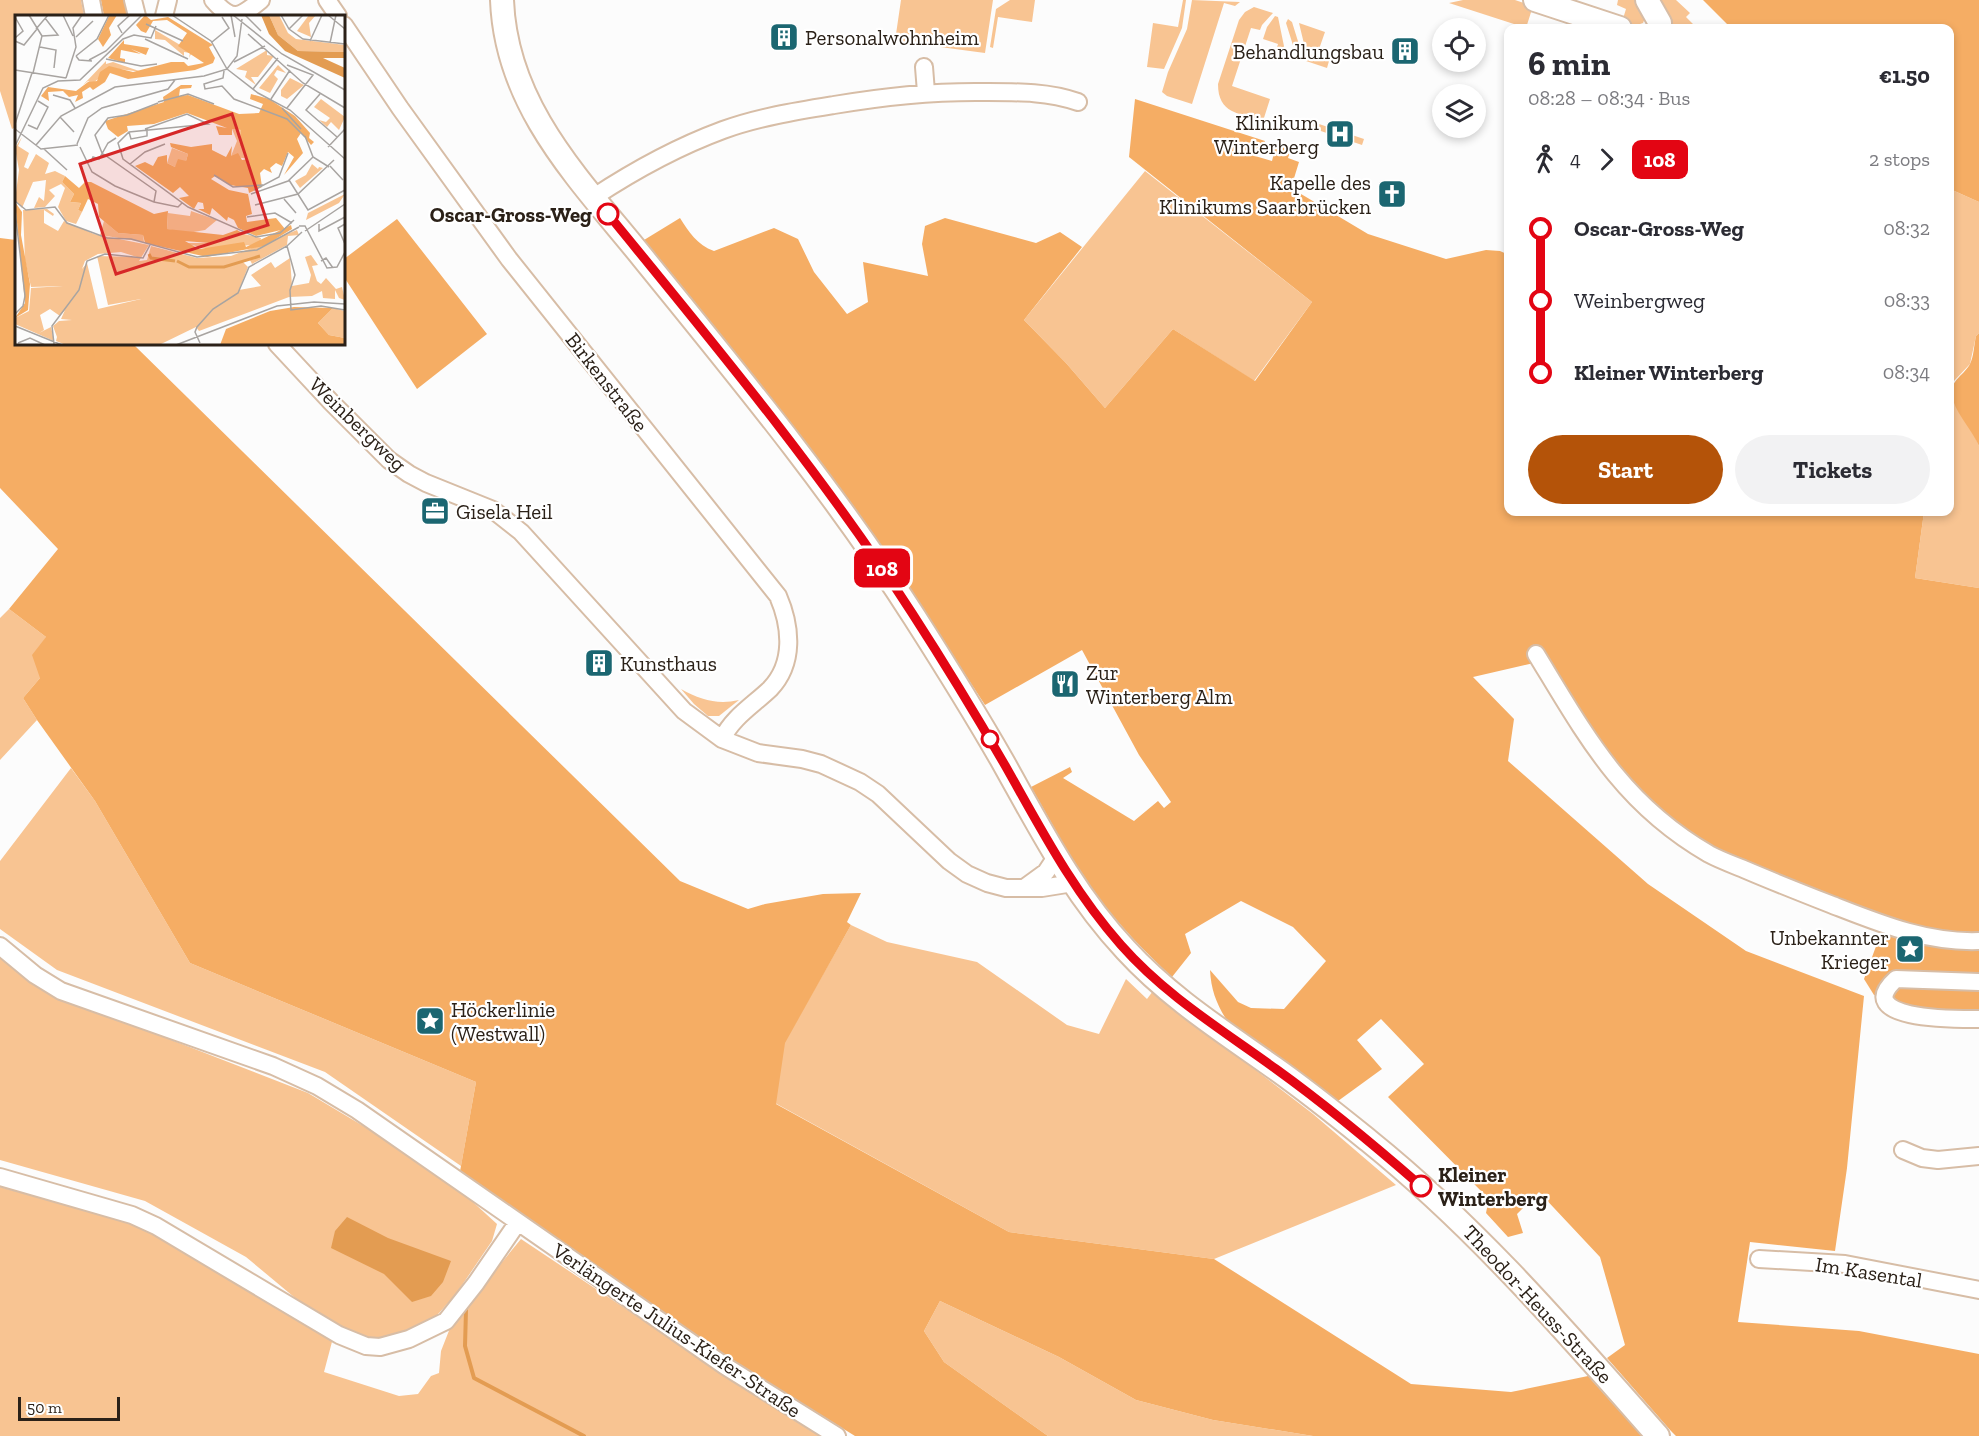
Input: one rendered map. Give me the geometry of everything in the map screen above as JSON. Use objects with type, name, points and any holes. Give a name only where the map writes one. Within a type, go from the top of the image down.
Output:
[{"type":"street","points":[[91,0],[94,15]]},
{"type":"street","points":[[133,0],[137,15]]},
{"type":"street","points":[[164,15],[168,0]]},
{"type":"street","points":[[213,0],[223,12],[234,15]]},
{"type":"street","points":[[243,15],[261,0]]},
{"type":"street","points":[[327,0],[337,15]]},
{"type":"street","name":"Theodor-Heuss-Straße","points":[[502,0],[506,36],[516,74],[524,95],[545,133],[784,432],[847,517],[963,693],[1056,857],[1073,883],[1123,947],[1180,1002],[1329,1109],[1372,1143],[1452,1213],[1522,1284],[1658,1436]]},
{"type":"street","points":[[1647,0],[1660,24]]},
{"type":"street","points":[[1537,1],[1608,24]]},
{"type":"street","name":"Birkenstraße","points":[[345,26],[406,117],[509,259],[778,597],[786,614],[788,628],[789,645],[786,660],[771,687],[739,714],[722,740]]},
{"type":"street","points":[[924,67],[926,93]]},
{"type":"street","points":[[594,197],[652,161],[725,129],[811,108],[926,93],[1034,92],[1078,102]]},
{"type":"street","name":"Weinbergweg","points":[[278,345],[389,460],[426,483],[493,510],[521,532],[678,704],[694,720],[722,740],[758,753],[802,759],[838,771],[860,782],[878,794],[949,861],[966,874],[987,883],[1006,888],[1042,888],[1073,883]]},
{"type":"street","points":[[1536,654],[1602,759],[1634,796],[1680,836],[1711,855],[1866,918],[1934,939],[1956,942],[1979,941]]},
{"type":"street","points":[[1024,888],[1046,872],[1056,857]]},
{"type":"street","name":"Verlängerte Julius-Kiefer-Straße","points":[[0,946],[35,975],[62,991],[273,1066],[317,1086],[357,1110],[726,1366],[837,1436]]},
{"type":"street","points":[[1979,982],[1896,979],[1887,987],[1885,997],[1896,1011],[1914,1016],[1979,1019]]},
{"type":"street","points":[[1903,1150],[1922,1158],[1938,1160],[1979,1156]]},
{"type":"street","points":[[0,1177],[132,1215],[156,1226],[339,1335],[366,1346],[393,1345],[446,1321],[476,1283],[518,1222]]},
{"type":"street","name":"Im Kasental","points":[[1758,1259],[1845,1264],[1979,1290]]},
{"type":"shaded area","points":[[0,0],[81,0],[84,15],[15,15],[15,128],[12,129],[0,91]]},
{"type":"shaded area","points":[[101,0],[126,0],[131,15],[104,15]]},
{"type":"shaded area","points":[[901,0],[993,0],[985,53],[895,41]]},
{"type":"shaded area","points":[[1010,0],[1035,0],[1032,22],[998,17],[993,48],[990,47],[996,9]]},
{"type":"shaded area","points":[[1183,0],[1186,0],[1182,28],[1164,69],[1147,67],[1153,23],[1178,27]]},
{"type":"shaded area","points":[[1192,0],[1240,2],[1235,6],[1224,3],[1192,104],[1167,96],[1162,92],[1187,29]]},
{"type":"shaded area","points":[[1463,0],[1515,0],[1533,6],[1527,24],[1514,24],[1449,3]]},
{"type":"shaded area","points":[[1618,0],[1638,0],[1645,18],[1643,23],[1622,22],[1626,9],[1617,5]]},
{"type":"shaded area","points":[[1656,0],[1676,0],[1690,13],[1686,17],[1693,24],[1671,24]]},
{"type":"shaded area","points":[[1703,0],[1979,0],[1979,202],[1954,191],[1954,24],[1727,24]]},
{"type":"shaded area","points":[[1254,7],[1273,13],[1260,30],[1251,28],[1232,86],[1270,99],[1263,121],[1238,114],[1226,107],[1219,94],[1218,84],[1239,20],[1245,12]]},
{"type":"shaded area","points":[[1275,16],[1278,17],[1285,51],[1275,54],[1278,44],[1263,39],[1267,27]]},
{"type":"shaded area","points":[[1288,19],[1292,22],[1301,51],[1329,61],[1327,68],[1297,58],[1286,23]]},
{"type":"shaded area","points":[[1299,23],[1325,32],[1318,52],[1305,48]]},
{"type":"shaded area","points":[[1135,99],[1265,141],[1263,149],[1257,148],[1255,156],[1272,161],[1274,153],[1266,150],[1269,142],[1291,149],[1288,158],[1299,162],[1291,188],[1368,234],[1446,259],[1486,250],[1504,253],[1504,516],[1923,516],[1915,578],[1979,588],[1979,1010],[1930,1010],[1908,1006],[1874,995],[1864,979],[1886,919],[1715,849],[1684,831],[1646,800],[1610,761],[1547,660],[1473,677],[1514,719],[1508,761],[1648,884],[1746,951],[1864,996],[1847,1168],[1835,1251],[1750,1242],[1738,1322],[1859,1331],[1979,1354],[1979,1436],[1676,1436],[1607,1358],[1625,1345],[1600,1257],[1539,1192],[1517,1214],[1523,1233],[1508,1237],[1486,1213],[1488,1203],[1485,1195],[1388,1097],[1424,1064],[1381,1019],[1357,1040],[1382,1069],[1338,1101],[1226,1019],[1215,996],[1210,970],[1238,1002],[1251,1008],[1284,1009],[1326,961],[1293,927],[1241,901],[1185,934],[1191,953],[1172,977],[1114,917],[1078,869],[1031,787],[1070,767],[1072,772],[1063,778],[1134,821],[1158,801],[1164,808],[1171,802],[1139,755],[1082,650],[985,705],[898,572],[843,494],[770,397],[644,240],[680,218],[698,242],[714,251],[774,228],[798,239],[814,272],[847,314],[868,302],[863,262],[928,276],[922,244],[925,226],[945,218],[1036,243],[1060,232],[1082,247],[1024,320],[1105,408],[1173,329],[1255,381],[1312,302],[1129,157]]},
{"type":"shaded area","points":[[1313,122],[1364,139],[1362,145],[1312,128]]},
{"type":"shaded area","points":[[1145,171],[1312,302],[1254,381],[1173,329],[1105,408],[1024,320]]},
{"type":"shaded area","points":[[1954,191],[1979,202],[1979,333],[1976,336],[1970,364],[1954,381]]},
{"type":"shaded area","points":[[397,219],[487,334],[417,389],[345,279],[345,258]]},
{"type":"shaded area","points":[[0,238],[15,240],[15,345],[134,345],[680,881],[748,909],[823,894],[861,893],[847,922],[851,925],[785,1043],[776,1104],[1009,1232],[1214,1259],[1411,1384],[1511,1392],[1588,1376],[1642,1436],[1313,1436],[1213,1420],[1136,1400],[1059,1357],[940,1301],[924,1331],[944,1362],[1048,1436],[855,1436],[714,1349],[459,1177],[476,1082],[190,963],[95,801],[23,698],[40,678],[32,655],[46,637],[9,609],[58,549],[0,488]]},
{"type":"shaded area","points":[[1979,333],[1979,446],[1954,403],[1954,383],[1970,364],[1976,336]]},
{"type":"shaded area","points":[[1954,403],[1979,446],[1979,588],[1915,578],[1923,516],[1954,516]]},
{"type":"shaded area","points":[[9,609],[46,637],[40,678],[23,698],[37,720],[0,760],[0,618]]},
{"type":"shaded area","points":[[681,689],[710,700],[724,702],[739,700],[719,716],[708,716]]},
{"type":"shaded area","points":[[71,768],[95,801],[190,963],[476,1082],[461,1166],[325,1072],[57,970],[0,929],[0,861]]},
{"type":"shaded area","points":[[851,925],[887,942],[977,962],[1067,1025],[1099,1034],[1126,979],[1147,999],[1153,991],[1313,1114],[1396,1185],[1214,1259],[1009,1232],[775,1103],[784,1043]]},
{"type":"shaded area","points":[[0,956],[58,996],[308,1093],[375,1133],[462,1192],[497,1224],[492,1241],[456,1294],[431,1322],[400,1337],[373,1341],[318,1317],[246,1257],[145,1201],[0,1160]]},
{"type":"shaded area","points":[[0,1187],[143,1226],[333,1338],[324,1372],[399,1396],[418,1394],[431,1376],[439,1373],[441,1351],[452,1323],[521,1239],[820,1436],[0,1436]]},
{"type":"shaded area","points":[[347,1217],[388,1238],[451,1261],[443,1282],[431,1296],[412,1302],[384,1274],[331,1248],[335,1231]]},
{"type":"shaded area","points":[[940,1301],[1059,1357],[1136,1400],[1213,1420],[1313,1436],[1048,1436],[944,1362],[924,1331]]},
{"type":"waterway","points":[[466,1310],[465,1346],[474,1378],[584,1436]]},
{"type":"bus line","name":"108","points":[[608,214],[784,432],[878,561],[963,693],[1056,857],[1106,928],[1138,964],[1180,1002],[1329,1109],[1421,1186]]},
{"type":"place","name":"Personalwohnheim","points":[[784,37]]},
{"type":"place","name":"Behandlungsbau","points":[[1405,51]]},
{"type":"place","name":"Klinikum Winterberg","points":[[1340,134]]},
{"type":"place","name":"Kapelle des Klinikums Saarbrücken","points":[[1392,194]]},
{"type":"place","name":"Oscar-Gross-Weg","points":[[608,214]]},
{"type":"place","name":"Gisela Heil","points":[[435,511]]},
{"type":"place","name":"Kunsthaus","points":[[599,663]]},
{"type":"place","name":"Zur Winterberg Alm","points":[[1065,684]]},
{"type":"place","name":"Unbekannter Krieger","points":[[1910,949]]},
{"type":"place","name":"Höckerlinie (Westwall)","points":[[430,1021]]},
{"type":"place","name":"Kleiner Winterberg","points":[[1421,1186]]}]
